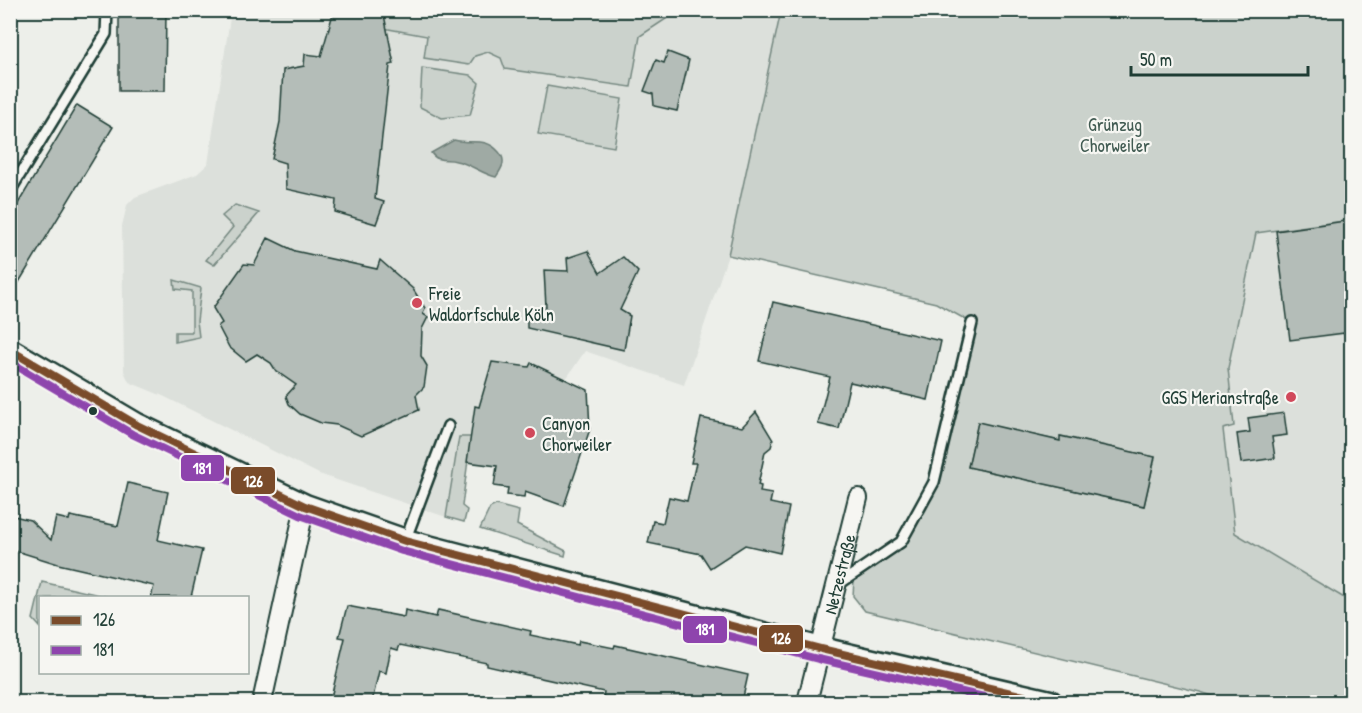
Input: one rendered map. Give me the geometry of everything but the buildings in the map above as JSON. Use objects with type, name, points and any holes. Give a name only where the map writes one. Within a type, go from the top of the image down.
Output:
[{"type":"street","points":[[10,350],[137,425],[305,506],[405,541],[821,649],[1050,702]]},
{"type":"street","name":"Netzestraße","points":[[807,702],[858,498]]},
{"type":"street","points":[[262,702],[305,506]]},
{"type":"lane","points":[[10,191],[106,34],[107,10]]},
{"type":"lane","points":[[837,585],[901,542],[934,482],[972,323]]},
{"type":"lane","points":[[405,541],[448,426]]},
{"type":"shaded area","name":"Freie Waldorfschule Köln","points":[[231,11],[781,11],[728,255],[684,385],[585,351],[566,379],[531,364],[529,367],[492,362],[479,407],[475,406],[471,437],[459,438],[446,517],[319,474],[163,396],[129,382],[124,371],[122,226],[127,205],[135,197],[197,174],[208,164]]},
{"type":"shaded area","points":[[454,140],[483,142],[494,147],[503,161],[502,168],[496,177],[461,162],[437,158],[431,153]]},
{"type":"shaded area","name":"GGS Merianstraße","points":[[1351,221],[1351,602],[1235,533],[1223,428],[1234,426],[1228,368],[1256,233]]},
{"type":"green space","points":[[406,10],[673,11],[672,15],[640,36],[631,87],[505,69],[501,58],[488,52],[475,56],[469,65],[424,58],[427,36],[378,27],[375,15],[390,16]]},
{"type":"green space","name":"Grünzug Chorweiler","points":[[781,11],[1351,11],[1351,220],[1256,233],[1228,368],[1234,426],[1223,429],[1235,533],[1351,602],[1351,702],[1232,702],[1200,692],[865,611],[853,596],[854,580],[901,542],[934,482],[972,323],[936,303],[728,255]],"holes":[[[978,423],[1060,441],[1061,436],[1155,457],[1144,506],[968,467]]]},
{"type":"green space","points":[[422,68],[470,75],[479,83],[470,115],[442,118],[420,107]]},
{"type":"green space","points":[[547,86],[622,99],[614,147],[538,134]]},
{"type":"green space","points":[[235,205],[259,213],[214,265],[206,260],[233,227],[222,216]]},
{"type":"green space","points":[[174,280],[201,288],[197,321],[199,337],[175,342],[175,332],[192,332],[192,291],[175,289]]},
{"type":"green space","points":[[459,437],[471,437],[462,506],[467,510],[464,522],[446,517]]},
{"type":"green space","points":[[496,505],[519,511],[517,525],[566,551],[565,556],[480,529],[490,508]]},
{"type":"green space","points":[[42,582],[104,596],[39,596],[39,626],[33,619]]},
{"type":"green space","points":[[509,695],[545,702],[507,702]]},
{"type":"transit line","name":"126","points":[[10,350],[137,425],[305,506],[405,541],[821,649],[1050,702]]},
{"type":"transit line","name":"181","points":[[10,362],[132,434],[300,515],[402,551],[818,659],[1006,702]]},
{"type":"place","name":"Freie Waldorfschule Köln","points":[[417,303]]},
{"type":"place","name":"GGS Merianstraße","points":[[1291,397]]},
{"type":"place","name":"Canyon Chorweiler","points":[[530,433]]}]
